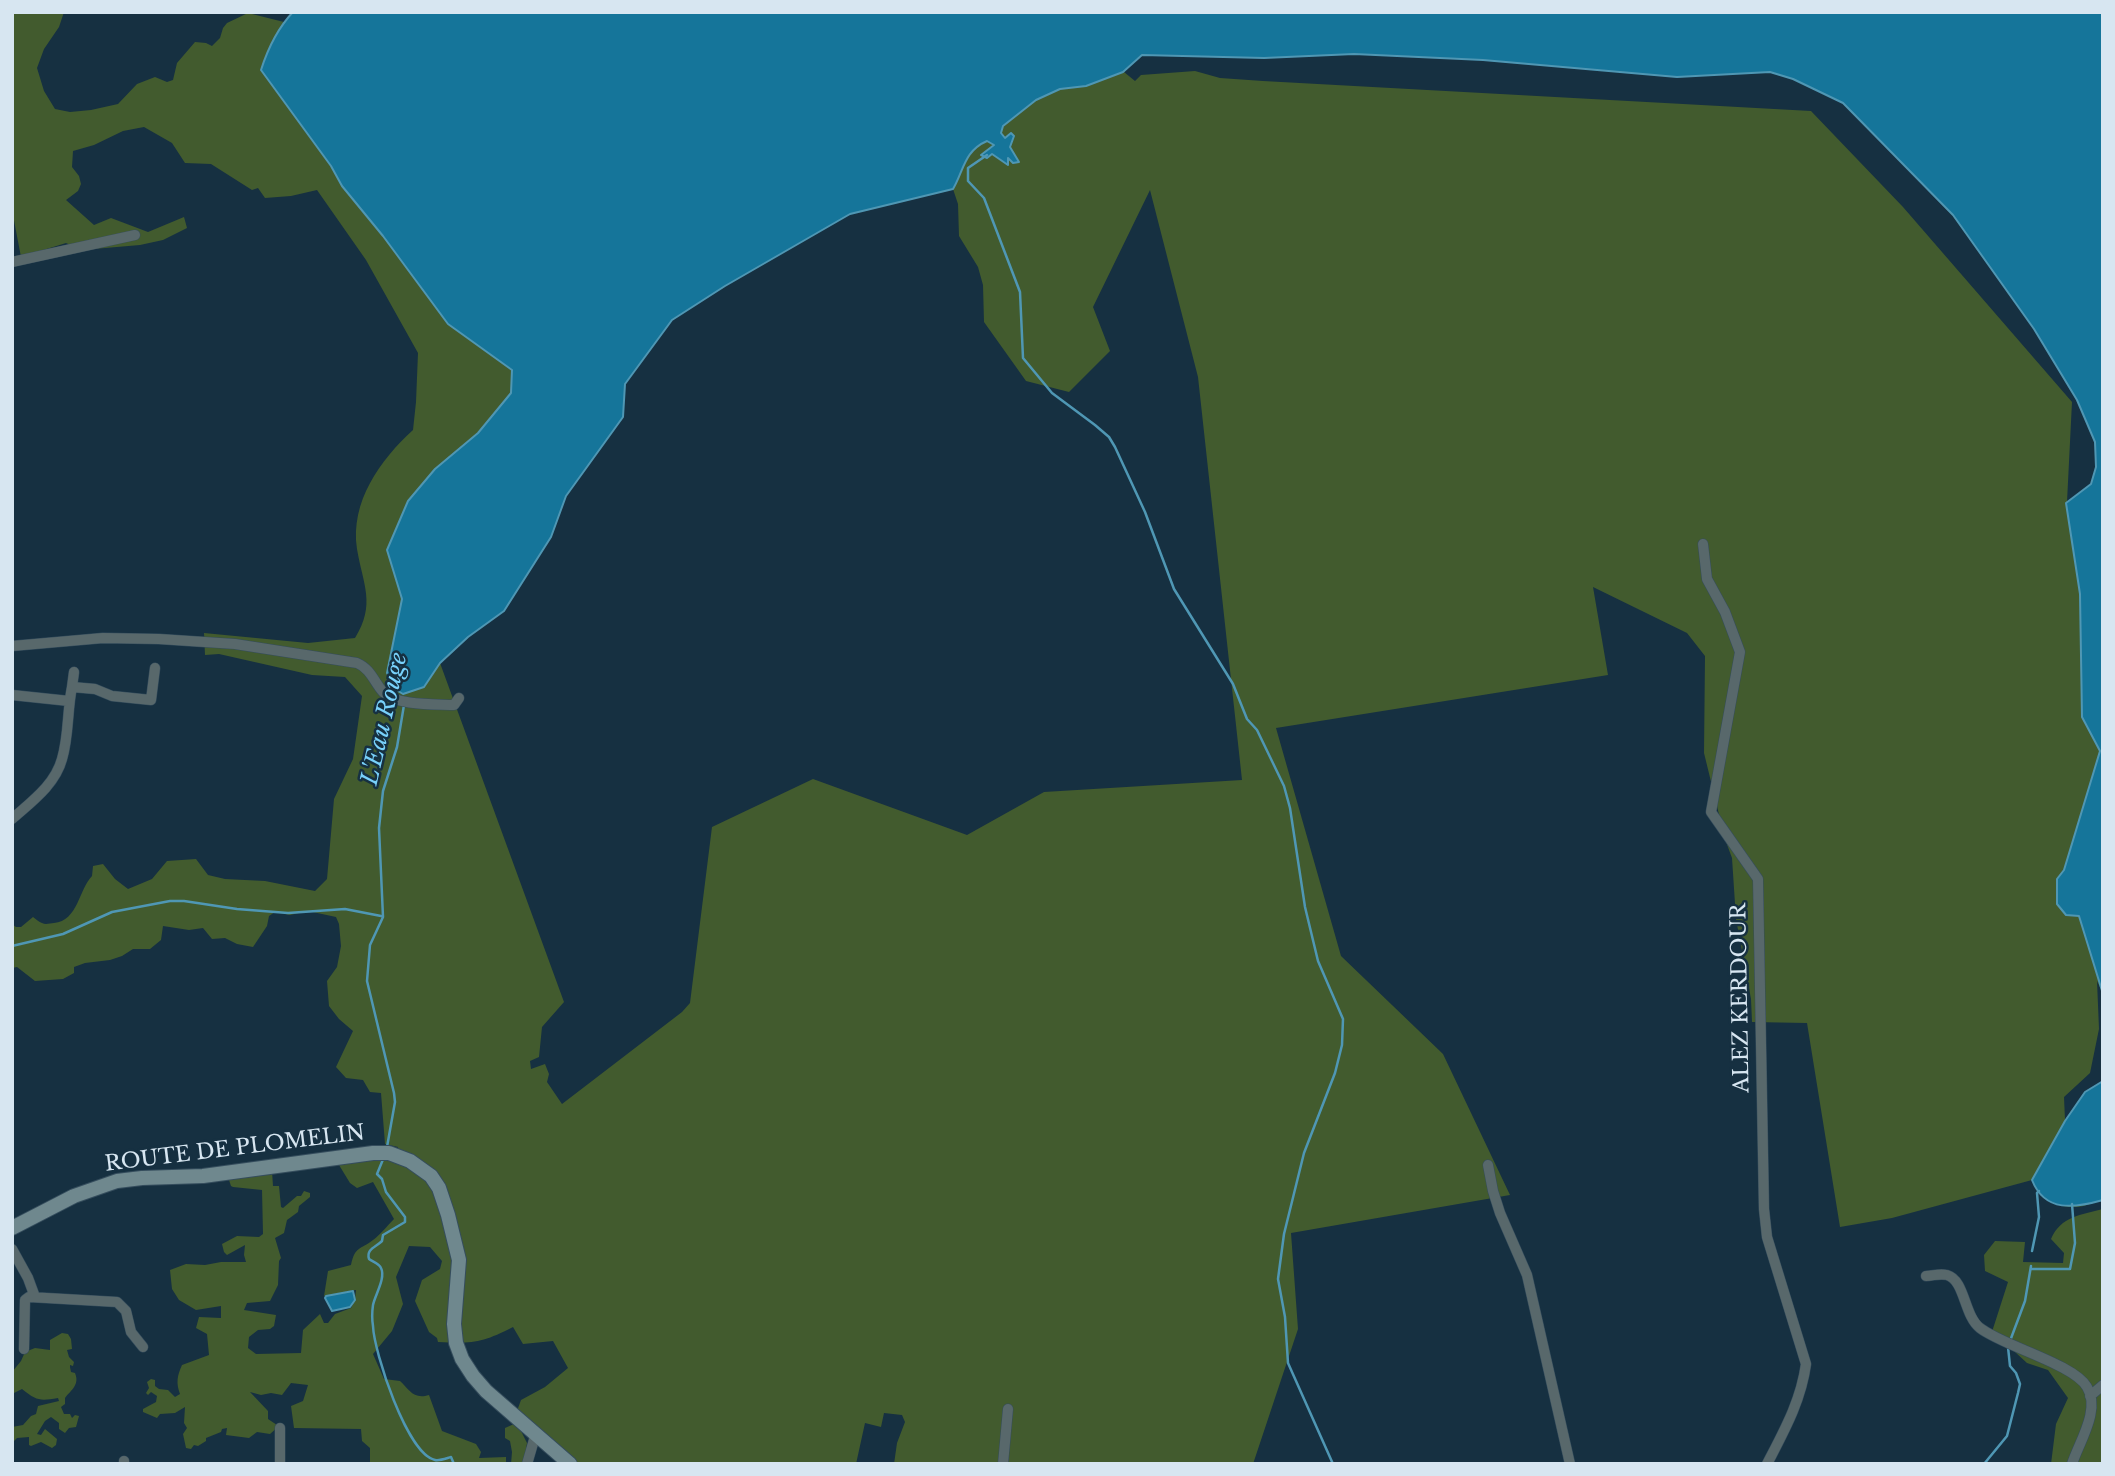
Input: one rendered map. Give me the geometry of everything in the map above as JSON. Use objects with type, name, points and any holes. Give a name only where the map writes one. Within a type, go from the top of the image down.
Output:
[{"type":"street","points":[[12,262],[135,235]]},
{"type":"street","name":"ALEZ KERDOUR","points":[[1703,544],[1707,579],[1725,612],[1740,652],[1711,812],[1758,878],[1764,1209],[1767,1237],[1806,1364],[1793,1414],[1767,1464]]},
{"type":"street","points":[[12,646],[103,638],[235,644],[357,663],[371,674],[384,693],[397,699],[454,705],[459,698]]},
{"type":"street","points":[[72,687],[95,689],[112,696],[151,700],[155,668]]},
{"type":"street","points":[[12,818],[43,790],[59,767],[64,751],[74,672]]},
{"type":"street","points":[[12,695],[69,701]]},
{"type":"street","name":"ROUTE DE PLOMELIN","points":[[12,1228],[74,1196],[117,1181],[203,1176],[352,1155],[386,1153],[410,1161],[436,1182],[443,1196],[458,1260],[454,1324],[456,1343],[462,1359],[485,1391],[536,1433]]},
{"type":"street","points":[[1488,1166],[1500,1213],[1527,1275],[1570,1464]]},
{"type":"street","points":[[12,1249],[35,1297]]},
{"type":"street","points":[[1926,1276],[1951,1276],[1958,1284],[1975,1323],[1980,1328],[2079,1378],[2088,1389],[2091,1412],[2072,1464]]},
{"type":"street","points":[[24,1349],[25,1300],[35,1297],[109,1300],[117,1303],[126,1311],[131,1332],[143,1348]]},
{"type":"street","points":[[2091,1396],[2103,1385]]},
{"type":"street","points":[[1003,1464],[1008,1409]]},
{"type":"street","points":[[280,1428],[280,1464]]},
{"type":"street","points":[[527,1464],[536,1433],[570,1464]]},
{"type":"green space","points":[[12,12],[64,12],[37,68],[44,91],[55,109],[70,112],[118,104],[137,84],[155,77],[167,82],[173,80],[177,63],[195,42],[212,46],[220,38],[227,23],[248,13],[284,22],[293,12],[2103,12],[2103,994],[2097,981],[2099,1029],[2090,1073],[2064,1097],[2065,1120],[2085,1092],[2103,1081],[2103,1200],[2079,1207],[2061,1206],[2044,1197],[2032,1180],[1892,1218],[1840,1227],[1807,1023],[1752,1022],[1751,999],[1736,919],[1732,858],[1704,753],[1705,656],[1687,633],[1593,587],[1608,675],[1276,728],[1341,956],[1443,1054],[1510,1195],[1291,1233],[1298,1329],[1253,1464],[894,1464],[897,1443],[905,1422],[902,1415],[884,1413],[881,1427],[865,1423],[856,1464],[561,1464],[517,1411],[521,1400],[545,1387],[568,1368],[553,1341],[523,1344],[513,1327],[477,1341],[438,1342],[429,1332],[415,1301],[422,1280],[440,1269],[442,1261],[430,1247],[409,1246],[396,1277],[403,1304],[392,1331],[373,1354],[384,1379],[400,1381],[415,1395],[429,1395],[442,1431],[476,1444],[481,1452],[479,1458],[506,1457],[506,1462],[370,1464],[370,1448],[362,1441],[361,1429],[294,1428],[291,1406],[303,1401],[308,1385],[291,1383],[282,1395],[250,1392],[268,1411],[268,1419],[278,1427],[270,1434],[257,1432],[249,1438],[226,1435],[227,1428],[206,1438],[206,1441],[198,1446],[186,1448],[183,1434],[187,1428],[184,1423],[185,1407],[175,1413],[160,1414],[157,1418],[143,1412],[143,1409],[156,1402],[157,1396],[151,1392],[148,1395],[146,1393],[149,1388],[147,1382],[155,1380],[155,1386],[159,1389],[168,1390],[175,1397],[180,1394],[178,1380],[182,1365],[209,1355],[207,1334],[196,1328],[199,1317],[221,1318],[221,1306],[196,1310],[179,1300],[172,1289],[170,1270],[186,1264],[246,1262],[245,1245],[227,1255],[222,1244],[237,1236],[259,1237],[263,1234],[262,1190],[233,1187],[229,1180],[272,1171],[273,1186],[279,1186],[283,1208],[304,1191],[310,1193],[310,1197],[299,1206],[298,1212],[287,1220],[284,1233],[275,1238],[281,1258],[278,1285],[270,1301],[247,1303],[244,1310],[276,1315],[274,1326],[258,1330],[249,1337],[248,1348],[256,1354],[301,1353],[303,1330],[320,1314],[324,1323],[328,1323],[335,1314],[351,1308],[356,1290],[324,1296],[328,1271],[351,1265],[356,1251],[376,1238],[394,1219],[373,1182],[357,1188],[350,1183],[339,1165],[366,1158],[394,1162],[398,1147],[385,1144],[381,1093],[370,1092],[363,1080],[346,1078],[336,1067],[353,1031],[329,1006],[327,981],[337,967],[341,946],[339,924],[336,917],[308,911],[290,915],[275,912],[269,916],[267,926],[253,947],[225,938],[212,939],[203,928],[189,930],[163,926],[161,940],[150,949],[133,949],[110,960],[85,963],[74,967],[74,973],[63,979],[35,981],[17,967],[12,968],[12,924],[21,927],[33,917],[45,924],[62,921],[77,904],[92,876],[93,866],[103,864],[115,879],[128,889],[152,879],[167,861],[196,859],[208,875],[225,879],[265,881],[315,891],[327,879],[334,799],[353,759],[362,696],[345,677],[312,675],[219,654],[205,655],[204,633],[308,643],[355,638],[365,615],[366,604],[365,584],[357,549],[358,515],[379,468],[413,430],[418,353],[366,260],[317,190],[265,198],[258,188],[252,190],[211,164],[185,163],[172,143],[144,127],[123,131],[94,145],[73,151],[72,167],[81,184],[78,191],[66,200],[94,225],[111,218],[148,232],[184,217],[187,228],[163,240],[140,245],[82,250],[66,243],[21,257],[12,210]],"holes":[[[1354,54],[1483,60],[1677,77],[1770,72],[1793,79],[1843,103],[1953,216],[2034,329],[2077,400],[2095,442],[2096,467],[2091,484],[2067,502],[2072,402],[1903,207],[1811,111],[1263,81],[1220,78],[1195,71],[1141,75],[1135,81],[1124,72],[1142,55],[1264,58]],[[953,189],[958,204],[959,236],[978,267],[983,285],[984,322],[1026,381],[1069,392],[1110,351],[1093,307],[1150,190],[1198,377],[1242,780],[1044,792],[967,835],[813,779],[712,827],[690,1003],[682,1012],[562,1104],[547,1082],[549,1074],[545,1064],[531,1069],[530,1061],[539,1057],[542,1027],[564,1002],[440,663],[468,637],[504,611],[551,537],[566,496],[623,417],[625,384],[672,320],[850,214]]]},
{"type":"green space","points":[[2103,1209],[2103,1464],[2051,1464],[2056,1424],[2068,1398],[2048,1370],[2027,1363],[2015,1352],[1990,1338],[2008,1282],[1985,1271],[1984,1255],[1995,1241],[2025,1242],[2023,1262],[2063,1263],[2064,1253],[2051,1239],[2055,1231],[2072,1218]]},
{"type":"green space","points":[[62,1333],[68,1334],[71,1339],[72,1349],[67,1350],[74,1362],[70,1367],[71,1372],[75,1373],[76,1381],[61,1407],[64,1414],[70,1414],[72,1418],[79,1416],[76,1427],[69,1428],[65,1433],[51,1417],[37,1434],[41,1435],[45,1429],[57,1439],[52,1448],[41,1442],[31,1446],[29,1437],[17,1438],[12,1443],[12,1427],[23,1425],[36,1414],[38,1406],[59,1401],[58,1398],[39,1399],[22,1389],[12,1394],[12,1372],[25,1352],[35,1348],[50,1350],[50,1340]]},
{"type":"green space","points":[[518,1425],[527,1443],[524,1464],[511,1464],[512,1452],[510,1441],[505,1438],[505,1428]]},
{"type":"water","points":[[293,12],[2103,12],[2103,994],[2079,916],[2066,915],[2057,904],[2057,879],[2064,870],[2100,751],[2082,717],[2080,594],[2066,503],[2091,484],[2096,467],[2095,442],[2077,400],[2034,329],[1953,215],[1843,103],[1793,79],[1770,72],[1677,77],[1483,60],[1354,54],[1264,58],[1142,55],[1123,72],[1086,86],[1060,89],[1036,100],[1003,126],[1001,133],[1005,138],[1011,133],[1014,136],[1010,147],[1019,162],[1013,163],[1008,158],[1008,165],[992,154],[987,158],[981,155],[994,145],[987,141],[969,156],[953,189],[850,214],[672,320],[625,384],[623,417],[566,496],[551,537],[504,611],[468,637],[440,663],[424,687],[403,694],[398,691],[387,673],[402,599],[387,550],[408,501],[435,469],[478,433],[511,393],[512,370],[448,324],[342,186],[331,166],[261,70],[274,39]]},
{"type":"water","points":[[2103,1081],[2103,1200],[2072,1206],[2053,1203],[2038,1191],[2032,1180],[2065,1121],[2085,1092]]},
{"type":"water","points":[[353,1291],[355,1300],[350,1307],[332,1311],[326,1296]]},
{"type":"waterway","points":[[987,155],[968,168],[968,181],[984,198],[1020,292],[1023,358],[1052,393],[1095,425],[1109,437],[1115,447],[1145,512],[1174,589],[1233,684],[1247,719],[1257,730],[1284,786],[1290,808],[1305,907],[1318,961],[1343,1019],[1342,1045],[1335,1073],[1304,1153],[1284,1234],[1278,1279],[1285,1317],[1288,1363],[1333,1464]]},
{"type":"waterway","name":"L'Eau Rouge","points":[[387,1147],[395,1102],[394,1093],[367,981],[370,945],[383,917],[379,828],[383,791],[397,747],[404,705]]},
{"type":"waterway","points":[[12,946],[63,934],[112,912],[170,901],[288,913],[345,909],[381,916]]},
{"type":"waterway","name":"L'Eau Rouge","points":[[384,1157],[377,1174],[382,1179],[386,1192],[405,1217],[405,1222],[383,1235],[382,1241],[369,1253],[369,1259],[379,1265],[382,1272],[372,1321],[379,1357],[403,1422],[414,1440],[424,1454],[435,1460],[451,1457],[454,1464]]},
{"type":"waterway","points":[[2032,1251],[2039,1217],[2039,1191]]},
{"type":"waterway","points":[[2031,1269],[2070,1269],[2075,1243],[2072,1204]]},
{"type":"waterway","points":[[2010,1341],[2025,1301],[2031,1266]]},
{"type":"waterway","points":[[1984,1464],[2007,1436],[2020,1384],[2010,1366],[2008,1347]]}]
